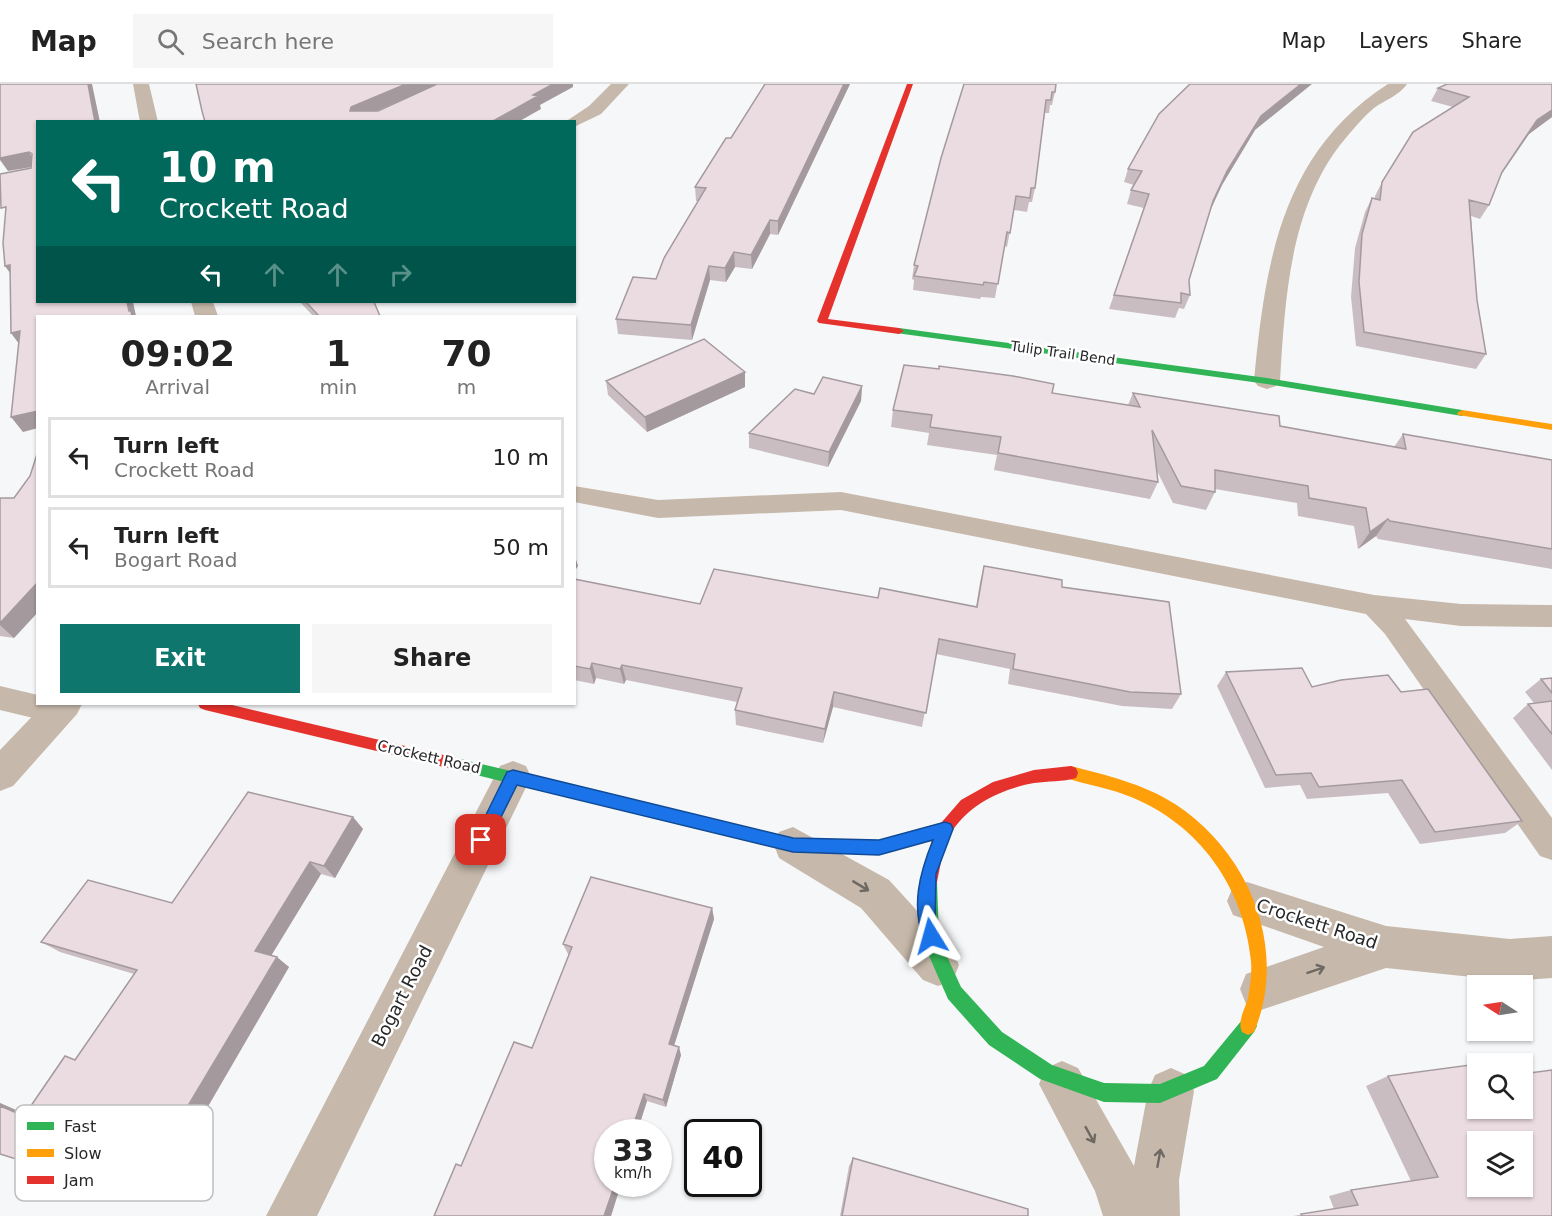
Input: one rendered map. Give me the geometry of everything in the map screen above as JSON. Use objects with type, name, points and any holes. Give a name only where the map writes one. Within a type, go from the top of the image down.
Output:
[{"type":"street","points":[[141,84],[149,120]]},
{"type":"street","points":[[576,122],[595,110],[621,84]]},
{"type":"street","name":"Tulip Trail Bend","points":[[910,84],[822,321],[1267,381],[1552,427]]},
{"type":"street","points":[[1267,381],[1274,289],[1291,216],[1322,158],[1351,122],[1359,113],[1399,84]]},
{"type":"street","name":"Crockett Road","points":[[215,705],[255,709],[513,777],[793,845],[879,848],[945,829]]},
{"type":"street","points":[[0,775],[62,708]]},
{"type":"street","points":[[1071,773],[1124,785],[1174,811],[1216,851],[1247,901],[1260,941],[1261,989],[1246,1034],[1215,1070],[1171,1091],[1117,1096],[1062,1084],[1011,1055],[1002,1047],[969,1015],[940,968],[926,920],[927,874],[945,829],[978,796],[1021,777],[1071,773]]},
{"type":"street","name":"Bogart Road","points":[[291,1216],[513,777]]},
{"type":"street","name":"Crockett Road","points":[[793,845],[875,894],[940,968]]},
{"type":"street","name":"Crockett Road","points":[[1247,901],[1386,947],[1510,960],[1552,957]]},
{"type":"street","name":"Crockett Road","points":[[1261,989],[1386,947]]},
{"type":"street","points":[[1062,1084],[1115,1180],[1128,1216]]},
{"type":"street","points":[[1155,1216],[1155,1180],[1171,1091]]},
{"type":"lane","points":[[576,494],[658,509],[841,501],[1374,605],[1461,615],[1552,616]]},
{"type":"lane","points":[[1374,605],[1395,626],[1552,845]]},
{"type":"lane","points":[[0,698],[36,704]]},
{"type":"lane","points":[[43,705],[62,708]]},
{"type":"building","points":[[0,84],[88,84],[95,120],[36,120],[36,303],[127,303],[132,315],[36,315],[36,411],[11,417],[20,331],[11,333],[10,265],[5,266],[3,243],[6,207],[1,208],[0,174],[31,168],[32,154],[29,152],[0,158]]},
{"type":"building","points":[[196,84],[406,84],[351,107],[350,111],[378,111],[437,84],[553,84],[533,95],[538,96],[495,120],[205,120]]},
{"type":"building","points":[[765,84],[844,84],[778,221],[770,220],[751,255],[734,252],[725,268],[709,266],[691,325],[616,319],[633,277],[656,279],[664,258],[706,188],[695,187],[726,138],[731,138]]},
{"type":"building","points":[[964,84],[1056,84],[1051,100],[1046,100],[1035,188],[1031,188],[1030,198],[1016,196],[998,284],[984,282],[983,285],[914,276],[918,266],[914,265],[941,158]]},
{"type":"building","points":[[1190,84],[1301,84],[1261,116],[1227,171],[1213,201],[1189,280],[1190,295],[1181,293],[1181,303],[1114,295],[1149,194],[1131,190],[1142,171],[1128,169],[1159,114]]},
{"type":"building","points":[[1447,84],[1552,84],[1552,110],[1537,120],[1502,172],[1489,205],[1469,200],[1477,300],[1486,354],[1364,332],[1359,282],[1362,234],[1372,198],[1380,200],[1382,182],[1413,132],[1469,97],[1438,88]]},
{"type":"building","points":[[307,303],[374,303],[380,315],[318,315]]},
{"type":"building","points":[[704,339],[745,372],[645,417],[606,381]]},
{"type":"building","points":[[904,365],[939,369],[939,366],[1013,376],[1054,384],[1052,393],[1140,407],[1133,393],[1279,416],[1280,426],[1406,449],[1403,434],[1552,460],[1552,549],[1388,519],[1370,532],[1366,508],[1309,498],[1308,486],[1215,470],[1215,492],[1181,486],[1152,430],[1158,482],[998,453],[1001,437],[930,427],[932,415],[893,410]]},
{"type":"building","points":[[823,377],[862,386],[829,452],[749,433],[795,389],[814,394]]},
{"type":"building","points":[[36,457],[36,584],[0,623],[0,498],[14,498],[30,476]]},
{"type":"building","points":[[984,566],[1062,580],[1062,587],[1169,602],[1181,694],[1130,692],[1013,669],[1015,654],[939,639],[926,713],[834,692],[825,729],[735,710],[742,688],[622,665],[620,669],[592,663],[590,669],[576,666],[576,579],[700,604],[714,569],[878,598],[880,588],[977,607]]},
{"type":"building","points":[[1302,668],[1312,687],[1341,680],[1388,675],[1401,692],[1428,689],[1522,821],[1435,832],[1402,780],[1319,787],[1311,773],[1276,775],[1226,672]]},
{"type":"building","points":[[1552,678],[1552,693],[1541,679]]},
{"type":"building","points":[[1552,701],[1552,734],[1528,704]]},
{"type":"building","points":[[248,792],[353,817],[324,866],[310,862],[255,951],[277,957],[188,1105],[32,1105],[65,1056],[75,1060],[137,970],[41,942],[88,880],[172,903]]},
{"type":"building","points":[[591,877],[712,908],[669,1044],[679,1047],[663,1100],[644,1094],[635,1119],[594,1119],[594,1197],[611,1197],[604,1216],[434,1216],[456,1164],[461,1166],[514,1042],[532,1048],[572,947],[563,944]]},
{"type":"building","points":[[1467,1065],[1467,1119],[1533,1119],[1533,1073],[1552,1070],[1552,1216],[1302,1216],[1301,1214],[1358,1205],[1351,1190],[1438,1177],[1388,1076]]},
{"type":"building","points":[[0,1106],[15,1112],[15,1159],[0,1154]]},
{"type":"building","points":[[853,1158],[1028,1209],[1028,1216],[842,1216]]},
{"type":"traffic: fast","points":[[899,331],[1267,381],[1462,413]]},
{"type":"traffic: fast","points":[[456,764],[763,838]]},
{"type":"traffic: fast","points":[[929,882],[931,940],[955,993],[995,1039],[1047,1073],[1104,1092],[1160,1093],[1210,1072],[1248,1026]]},
{"type":"traffic: slow","points":[[1462,413],[1552,427]]},
{"type":"traffic: slow","points":[[1071,773],[1122,787],[1159,802],[1195,828],[1216,851],[1234,877],[1248,905],[1256,934],[1260,965],[1257,996],[1248,1026]]},
{"type":"traffic: jam","points":[[899,331],[822,321],[910,84]]},
{"type":"traffic: jam","points":[[209,705],[456,764]]},
{"type":"traffic: jam","points":[[929,882],[940,839],[954,817],[967,804],[998,786],[1034,777],[1071,773]]},
{"type":"traffic: jam","points":[[763,838],[793,845],[879,848],[945,829]]},
{"type":"route","points":[[481,840],[513,777],[793,845],[879,848],[945,829],[927,874],[926,920],[931,936]]}]
